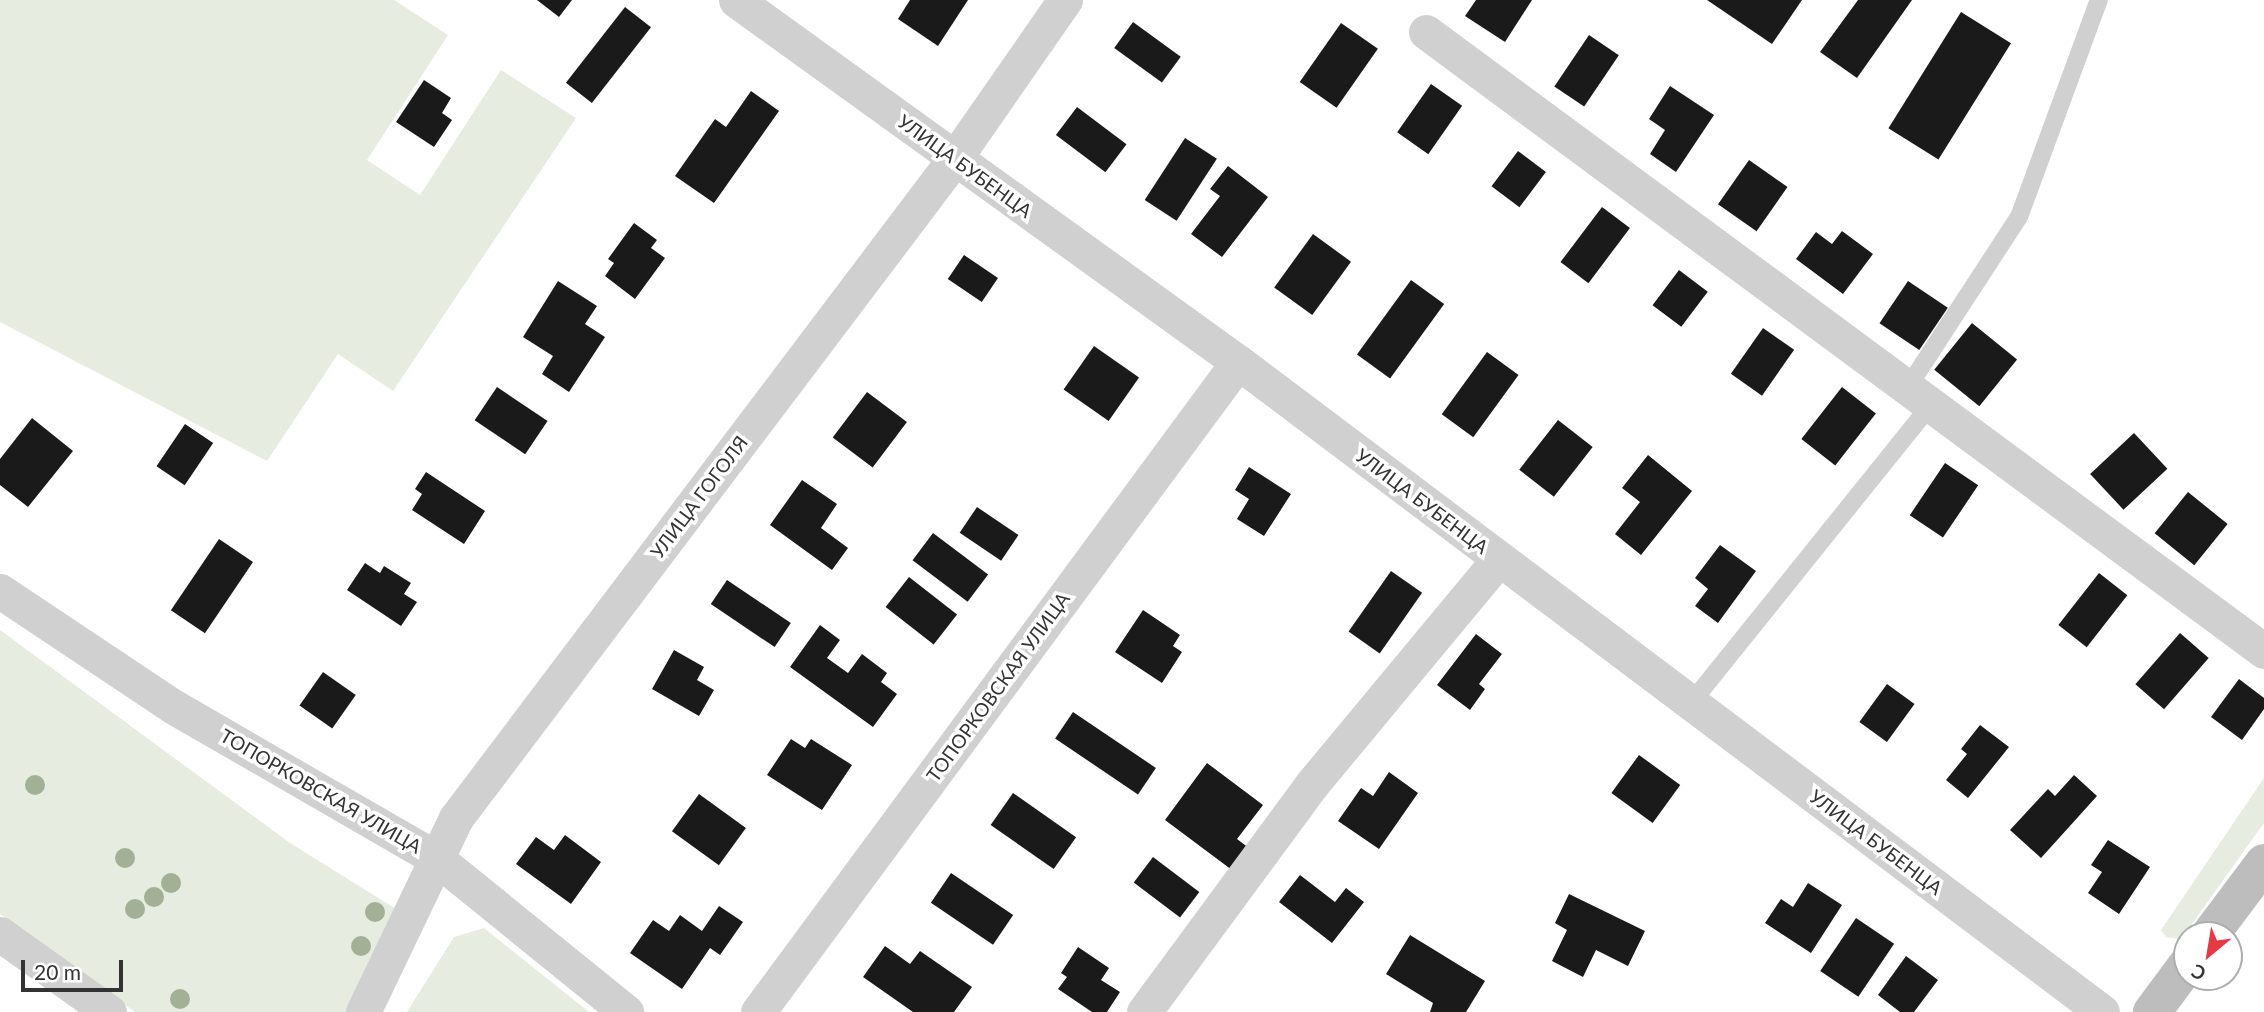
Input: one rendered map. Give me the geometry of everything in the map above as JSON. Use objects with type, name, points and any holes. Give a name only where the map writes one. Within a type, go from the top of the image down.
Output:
[{"type":"street","name":"УЛИЦА БУБЕНЦА","points":[[736,0],[1238,362],[2102,1012]]},
{"type":"street","name":"УЛИЦА ГОГОЛЯ","points":[[363,1012],[456,818],[955,158],[1065,0]]},
{"type":"street","points":[[1426,32],[2264,651]]},
{"type":"street","name":"ТОПОРКОВСКАЯ УЛИЦА","points":[[758,1012],[1238,362]]},
{"type":"street","points":[[1144,1012],[1312,784],[1499,559]]},
{"type":"street","name":"ТОПОРКОВСКАЯ УЛИЦА","points":[[0,591],[174,707],[436,858],[626,1012]]},
{"type":"street","points":[[2220,921],[2264,863]]},
{"type":"street","points":[[0,934],[109,1012]]},
{"type":"street","points":[[2152,1012],[2173,984]]},
{"type":"lane","points":[[1691,703],[1919,396],[2019,217],[2099,0]]},
{"type":"shaded area","points":[[0,0],[394,0],[448,35],[367,160],[420,195],[501,70],[576,118],[393,391],[338,354],[267,461],[0,322]]},
{"type":"shaded area","points":[[0,630],[290,843],[396,909],[346,1012],[135,1012],[0,914]]},
{"type":"shaded area","points":[[2264,778],[2264,823],[2194,921],[2173,921],[2173,938],[2166,937],[2161,930]]},
{"type":"shaded area","points":[[484,928],[589,1012],[407,1012],[454,937]]},
{"type":"building","points":[[537,0],[572,0],[559,17]]},
{"type":"building","points":[[910,0],[968,0],[938,46],[898,19]]},
{"type":"building","points":[[1476,0],[1532,0],[1505,42],[1465,16]]},
{"type":"building","points":[[1707,0],[1802,0],[1772,44]]},
{"type":"building","points":[[1858,0],[1912,0],[1857,78],[1820,52]]},
{"type":"building","points":[[625,7],[651,27],[592,103],[566,83]]},
{"type":"building","points":[[1961,12],[2011,43],[1938,159],[1888,128]]},
{"type":"building","points":[[1133,22],[1181,57],[1162,83],[1114,48]]},
{"type":"building","points":[[1341,23],[1378,49],[1337,108],[1300,82]]},
{"type":"building","points":[[1589,35],[1619,55],[1584,107],[1554,86]]},
{"type":"building","points":[[424,80],[451,98],[442,113],[452,120],[434,147],[396,122]]},
{"type":"building","points":[[1431,84],[1462,106],[1428,154],[1397,132]]},
{"type":"building","points":[[1670,86],[1714,115],[1676,172],[1650,154],[1665,130],[1649,119]]},
{"type":"building","points":[[751,91],[779,111],[714,203],[675,176],[715,119],[726,127]]},
{"type":"building","points":[[1077,107],[1127,144],[1105,172],[1056,135]]},
{"type":"building","points":[[1185,138],[1217,159],[1177,221],[1145,200]]},
{"type":"building","points":[[1518,151],[1546,172],[1519,207],[1492,186]]},
{"type":"building","points":[[1749,160],[1788,187],[1757,231],[1718,204]]},
{"type":"building","points":[[1228,166],[1268,197],[1222,257],[1191,234],[1220,196],[1210,189]]},
{"type":"building","points":[[1602,207],[1630,228],[1588,283],[1560,262]]},
{"type":"building","points":[[634,223],[657,240],[651,248],[665,258],[635,299],[605,276],[614,263],[608,259]]},
{"type":"building","points":[[1842,231],[1873,254],[1843,294],[1796,259],[1816,232],[1832,244]]},
{"type":"building","points":[[1313,234],[1351,262],[1312,315],[1274,287]]},
{"type":"building","points":[[964,255],[998,278],[982,302],[948,279]]},
{"type":"building","points":[[1679,270],[1708,292],[1681,327],[1653,305]]},
{"type":"building","points":[[1411,280],[1444,304],[1390,379],[1357,354]]},
{"type":"building","points":[[558,281],[597,306],[585,324],[605,337],[569,392],[542,374],[553,356],[523,337]]},
{"type":"building","points":[[1908,281],[1948,308],[1919,350],[1879,323]]},
{"type":"building","points":[[1972,323],[2017,360],[1979,406],[1934,370]]},
{"type":"building","points":[[1763,328],[1794,350],[1762,396],[1731,374]]},
{"type":"building","points":[[1094,346],[1139,378],[1109,421],[1064,389]]},
{"type":"building","points":[[1487,352],[1519,375],[1473,437],[1442,414]]},
{"type":"building","points":[[497,387],[548,421],[525,454],[475,420]]},
{"type":"building","points":[[1842,387],[1876,413],[1835,465],[1801,439]]},
{"type":"building","points":[[867,392],[907,422],[873,468],[833,438]]},
{"type":"building","points":[[32,418],[73,451],[28,507],[0,485],[0,459]]},
{"type":"building","points":[[1558,420],[1593,447],[1554,497],[1519,470]]},
{"type":"building","points":[[185,424],[213,443],[185,485],[156,466]]},
{"type":"building","points":[[2134,433],[2167,469],[2124,510],[2090,474]]},
{"type":"building","points":[[1648,455],[1692,491],[1641,555],[1615,534],[1640,502],[1622,488]]},
{"type":"building","points":[[1945,463],[1978,485],[1943,538],[1910,515]]},
{"type":"building","points":[[1249,467],[1291,494],[1264,536],[1237,519],[1249,499],[1235,490]]},
{"type":"building","points":[[426,472],[485,511],[464,544],[412,510],[422,494],[415,489]]},
{"type":"building","points":[[802,480],[837,504],[821,528],[848,548],[832,570],[770,525]]},
{"type":"building","points":[[2188,492],[2228,524],[2194,565],[2155,533]]},
{"type":"building","points":[[977,507],[1018,535],[1001,561],[960,533]]},
{"type":"building","points":[[933,533],[988,575],[968,602],[913,560]]},
{"type":"building","points":[[219,539],[253,562],[205,633],[171,610]]},
{"type":"building","points":[[1720,545],[1756,571],[1718,623],[1695,606],[1708,589],[1695,578]]},
{"type":"building","points":[[365,563],[380,573],[384,566],[411,583],[404,594],[417,602],[401,626],[347,590]]},
{"type":"building","points":[[1391,571],[1422,593],[1380,653],[1349,632]]},
{"type":"building","points":[[2099,573],[2127,595],[2087,647],[2058,625]]},
{"type":"building","points":[[909,577],[957,615],[934,644],[886,607]]},
{"type":"building","points":[[727,580],[791,623],[775,647],[711,604]]},
{"type":"building","points":[[1143,610],[1180,635],[1173,646],[1182,652],[1162,683],[1115,652]]},
{"type":"building","points":[[820,625],[840,640],[827,658],[848,673],[862,654],[887,673],[881,682],[897,694],[873,727],[790,667]]},
{"type":"building","points":[[2180,633],[2209,658],[2164,709],[2135,684]]},
{"type":"building","points":[[1476,634],[1502,654],[1479,684],[1485,689],[1470,710],[1437,685]]},
{"type":"building","points":[[674,650],[704,667],[697,680],[714,690],[699,716],[652,689]]},
{"type":"building","points":[[323,672],[356,695],[332,729],[299,706]]},
{"type":"building","points":[[2239,679],[2264,698],[2264,709],[2242,740],[2211,717]]},
{"type":"building","points":[[1887,684],[1915,704],[1887,742],[1859,722]]},
{"type":"building","points":[[1073,712],[1156,768],[1138,794],[1055,739]]},
{"type":"building","points":[[1980,725],[2009,747],[1968,798],[1946,780],[1967,754],[1961,749]]},
{"type":"building","points":[[791,739],[805,748],[811,739],[852,765],[822,810],[767,775]]},
{"type":"building","points":[[1639,755],[1680,785],[1653,823],[1611,793]]},
{"type":"building","points":[[1207,763],[1263,805],[1237,839],[1249,848],[1232,870],[1165,820]]},
{"type":"building","points":[[1389,772],[1418,793],[1379,849],[1338,821],[1361,788],[1373,796]]},
{"type":"building","points":[[2074,775],[2097,796],[2041,858],[2010,830],[2048,789],[2055,796]]},
{"type":"building","points":[[1013,793],[1076,837],[1054,869],[991,825]]},
{"type":"building","points":[[699,794],[746,828],[719,865],[672,831]]},
{"type":"building","points":[[565,835],[601,862],[571,904],[516,864],[536,837],[554,850]]},
{"type":"building","points":[[2108,840],[2150,867],[2119,914],[2088,893],[2102,872],[2091,865]]},
{"type":"building","points":[[1153,857],[1199,892],[1180,917],[1134,883]]},
{"type":"building","points":[[951,873],[1013,915],[993,945],[931,903]]},
{"type":"building","points":[[1300,875],[1335,902],[1346,888],[1364,902],[1332,943],[1279,902]]},
{"type":"building","points":[[1808,883],[1842,905],[1811,953],[1765,923],[1781,899],[1793,907]]},
{"type":"building","points":[[1569,894],[1645,931],[1628,966],[1596,950],[1583,977],[1552,961],[1567,930],[1555,923]]},
{"type":"building","points":[[719,906],[743,922],[720,955],[710,948],[682,989],[630,953],[653,920],[669,931],[680,915],[702,931]]},
{"type":"building","points":[[1856,918],[1894,944],[1858,997],[1820,971]]},
{"type":"building","points":[[1410,935],[1485,981],[1466,1012],[1430,1012],[1433,1003],[1386,974]]},
{"type":"building","points":[[885,946],[910,964],[920,951],[972,987],[954,1012],[913,1012],[863,977]]},
{"type":"building","points":[[1078,947],[1109,968],[1101,980],[1120,992],[1107,1012],[1092,1012],[1058,989],[1067,977],[1061,973]]},
{"type":"building","points":[[1906,956],[1938,980],[1914,1012],[1900,1012],[1878,995]]}]
